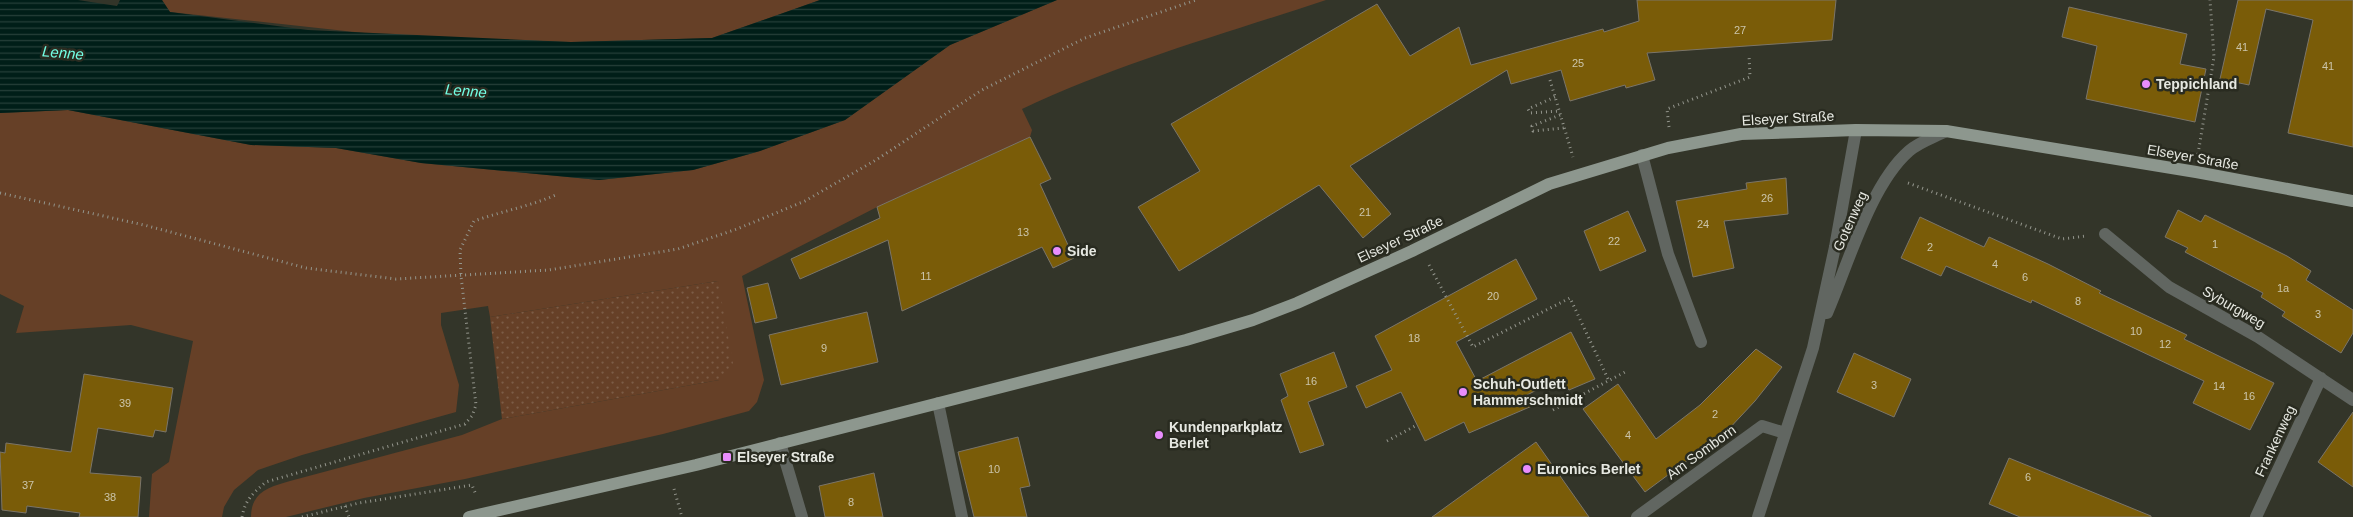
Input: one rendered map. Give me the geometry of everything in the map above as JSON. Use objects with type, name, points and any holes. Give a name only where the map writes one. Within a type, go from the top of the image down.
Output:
[{"type":"main road","name":"Elseyer Straße","points":[[469,517],[780,443],[1186,340],[1253,320],[1297,303],[1420,247],[1549,184],[1672,146],[1741,134],[1856,130],[1946,131],[2196,172],[2353,202]]},
{"type":"street","name":"Gotenweg","points":[[1813,348],[1832,261],[1856,130]]},
{"type":"street","name":"Gotenweg","points":[[1758,517],[1813,348],[1867,215],[1888,176],[1910,150],[1946,131]]},
{"type":"street","points":[[1642,155],[1668,254],[1701,342]]},
{"type":"street","name":"Syburgweg","points":[[2105,234],[2169,287],[2258,337],[2353,400]]},
{"type":"street","name":"Frankenweg","points":[[2256,517],[2321,378]]},
{"type":"street","points":[[938,403],[962,517]]},
{"type":"street","name":"Am Somborn","points":[[1637,517],[1762,426],[1785,434]]},
{"type":"street","points":[[780,443],[802,517]]},
{"type":"path","points":[[0,193],[144,225],[306,268],[396,279],[549,270],[678,249],[737,229],[805,201],[876,160],[982,90],[1085,38],[1196,0]]},
{"type":"path","points":[[2196,172],[2214,57],[2210,0]]},
{"type":"path","points":[[1672,146],[1667,109],[1750,76],[1749,55]]},
{"type":"path","points":[[1550,80],[1579,175]]},
{"type":"path","points":[[1555,97],[1528,109],[1530,113],[1560,113]]},
{"type":"path","points":[[1560,113],[1532,126],[1534,131],[1564,128]]},
{"type":"path","points":[[1888,176],[2062,239],[2105,234]]},
{"type":"path","points":[[242,517],[244,505],[252,494],[266,482],[465,424],[472,416],[476,405],[460,276],[460,250],[474,221],[500,212],[532,205],[558,194]]},
{"type":"path","points":[[1420,247],[1473,347],[1570,298],[1609,381]]},
{"type":"path","points":[[1553,410],[1627,371]]},
{"type":"path","points":[[1388,442],[1417,425]]},
{"type":"path","points":[[668,471],[682,517]]},
{"type":"path","points":[[302,517],[346,506],[472,484],[484,514]]},
{"type":"path","points":[[346,506],[349,517]]},
{"type":"shaded area","points":[[162,0],[820,0],[712,38],[571,42],[382,35],[170,12]]},
{"type":"shaded area","points":[[1057,0],[1326,0],[1134,63],[1022,109],[1032,130],[1030,137],[877,207],[742,276],[764,380],[757,402],[749,411],[663,434],[465,479],[364,498],[286,517],[251,517],[254,502],[258,496],[268,488],[282,483],[462,435],[502,419],[719,380],[718,281],[490,317],[488,306],[441,313],[441,325],[459,385],[456,412],[302,455],[258,470],[234,490],[224,507],[222,517],[149,517],[152,474],[169,462],[193,341],[131,325],[16,333],[24,306],[0,294],[0,113],[68,110],[251,145],[336,148],[421,163],[599,180],[693,170],[760,151],[845,120],[950,45]]},
{"type":"shaded area","points":[[718,281],[733,363],[728,372],[719,380],[502,419],[490,317]]},
{"type":"water","name":"Lenne","points":[[0,0],[78,0],[117,6],[120,0],[162,0],[170,12],[308,30],[571,42],[712,38],[820,0],[1057,0],[950,45],[845,120],[760,151],[693,170],[599,180],[421,163],[336,148],[251,145],[68,110],[0,113]]},
{"type":"building","points":[[1637,0],[1836,0],[1832,40],[1647,53],[1655,80],[1626,88],[1625,85],[1570,101],[1561,70],[1511,84],[1507,70],[1350,166],[1391,214],[1363,238],[1319,185],[1179,271],[1138,207],[1200,171],[1171,124],[1377,4],[1410,56],[1459,27],[1471,65],[1603,29],[1604,32],[1639,21]]},
{"type":"building","points":[[2238,0],[2353,0],[2353,147],[2288,133],[2313,20],[2266,9],[2249,85],[2220,79]]},
{"type":"building","name":"Teppichland","points":[[2069,7],[2187,34],[2180,64],[2206,69],[2195,122],[2086,99],[2097,46],[2062,37]]},
{"type":"building","points":[[1030,137],[1051,179],[1040,184],[1074,258],[1053,268],[1042,247],[902,311],[888,240],[800,279],[791,259],[880,218],[877,207]]},
{"type":"building","points":[[1786,178],[1788,214],[1724,221],[1734,268],[1693,277],[1676,201],[1747,189],[1746,183]]},
{"type":"building","points":[[2178,210],[2201,222],[2205,215],[2287,256],[2311,271],[2306,280],[2353,310],[2353,333],[2341,353],[2282,316],[2285,312],[2261,297],[2263,293],[2185,252],[2188,248],[2165,237]]},
{"type":"building","points":[[1628,211],[1646,251],[1600,271],[1584,231]]},
{"type":"building","points":[[1920,217],[1984,247],[1989,237],[2048,264],[2101,291],[2099,293],[2187,335],[2184,339],[2274,383],[2250,430],[2193,403],[2204,381],[2032,300],[2031,303],[1946,266],[1941,276],[1901,258]]},
{"type":"building","points":[[1516,259],[1537,299],[1456,342],[1477,381],[1571,332],[1595,379],[1569,390],[1560,378],[1527,395],[1532,406],[1469,433],[1464,422],[1425,441],[1401,392],[1366,408],[1356,386],[1392,370],[1375,336]]},
{"type":"building","points":[[768,283],[777,318],[755,323],[747,288]]},
{"type":"building","points":[[867,312],[878,362],[781,385],[769,335]]},
{"type":"building","points":[[1756,349],[1782,367],[1755,401],[1726,432],[1645,492],[1583,409],[1618,384],[1656,439],[1700,405]]},
{"type":"building","points":[[1334,352],[1347,387],[1308,402],[1324,445],[1300,453],[1281,400],[1288,396],[1280,374]]},
{"type":"building","points":[[1854,353],[1911,379],[1894,417],[1837,392]]},
{"type":"building","points":[[84,374],[173,388],[166,432],[155,430],[153,437],[98,428],[90,473],[141,477],[138,517],[79,517],[80,513],[27,506],[26,513],[2,510],[0,452],[5,453],[6,443],[71,452]]},
{"type":"building","points":[[2353,412],[2353,487],[2318,462]]},
{"type":"building","points":[[1018,437],[1030,486],[1020,488],[1027,517],[974,517],[958,452]]},
{"type":"building","name":"Euronics Berlet","points":[[1536,442],[1589,517],[1432,517]]},
{"type":"building","points":[[2009,458],[2151,517],[2020,517],[1989,504]]},
{"type":"building","points":[[874,473],[883,517],[825,517],[819,486]]},
{"type":"place","name":"Teppichland","points":[[2146,84]]},
{"type":"place","name":"Side","points":[[1057,251]]},
{"type":"place","name":"Schuh-Outlett Hammerschmidt","points":[[1463,392]]},
{"type":"place","name":"Kundenparkplatz Berlet","points":[[1159,435]]},
{"type":"place","name":"Elseyer Straße","points":[[727,457]]},
{"type":"place","name":"Euronics Berlet","points":[[1527,469]]}]
